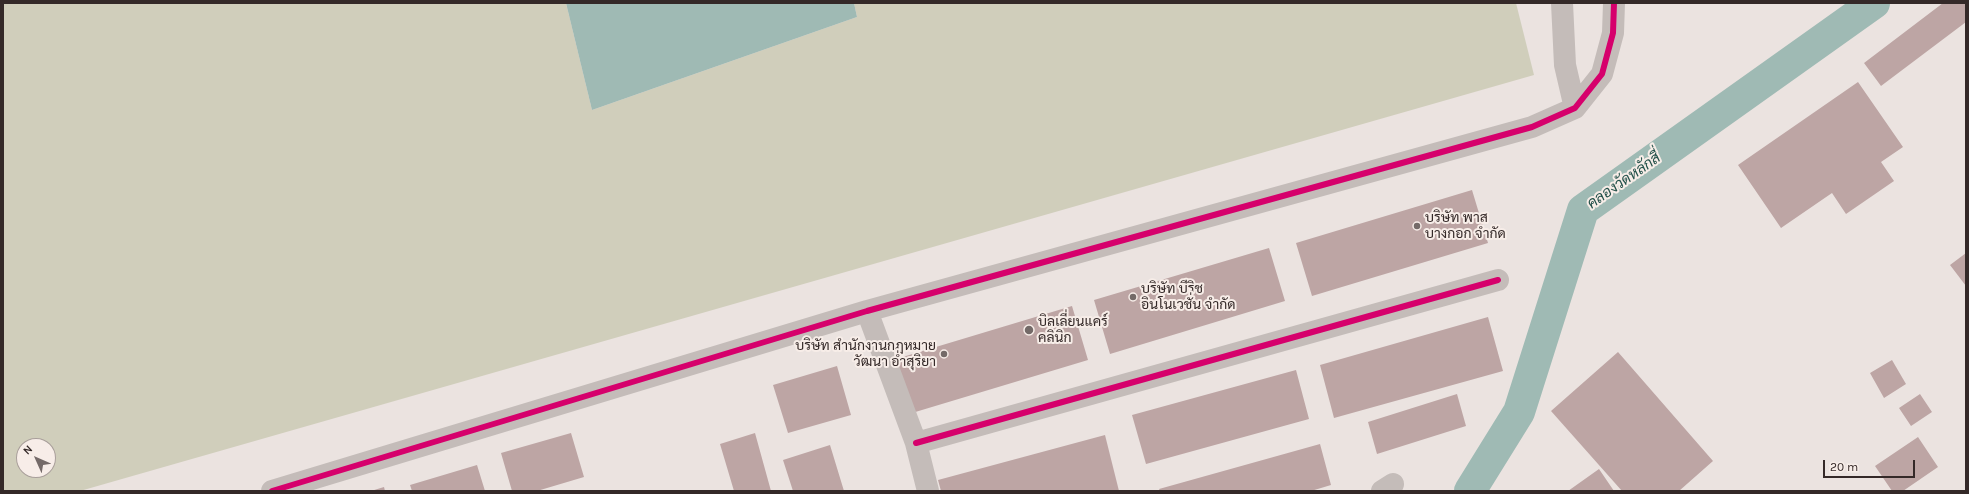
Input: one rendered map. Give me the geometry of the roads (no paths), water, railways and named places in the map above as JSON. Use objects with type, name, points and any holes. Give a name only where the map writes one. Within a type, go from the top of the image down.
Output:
[{"type":"street","points":[[1562,3],[1565,65],[1575,108]]},
{"type":"street","points":[[272,491],[868,311],[1532,127],[1575,108],[1602,74],[1613,33],[1614,3]]},
{"type":"street","points":[[916,444],[1498,280]]},
{"type":"street","points":[[868,311],[916,444],[928,491]]},
{"type":"water","points":[[566,3],[854,3],[857,17],[592,110]]},
{"type":"waterway","name":"คลองวัดหลักสี่","points":[[1470,491],[1519,412],[1583,210],[1874,3]]},
{"type":"place","name":"บริษัท พาส บางกอก จำกัด","points":[[1417,226]]},
{"type":"place","name":"บริษัท บีริช อินโนเวชั่น จำกัด","points":[[1133,297]]},
{"type":"place","name":"บิลเลี่ยนแคร์ คลินิก","points":[[1029,330]]},
{"type":"place","name":"บริษัท สำนักงานกฎหมาย วัฒนา อ่ำสุริยา","points":[[944,354]]}]
